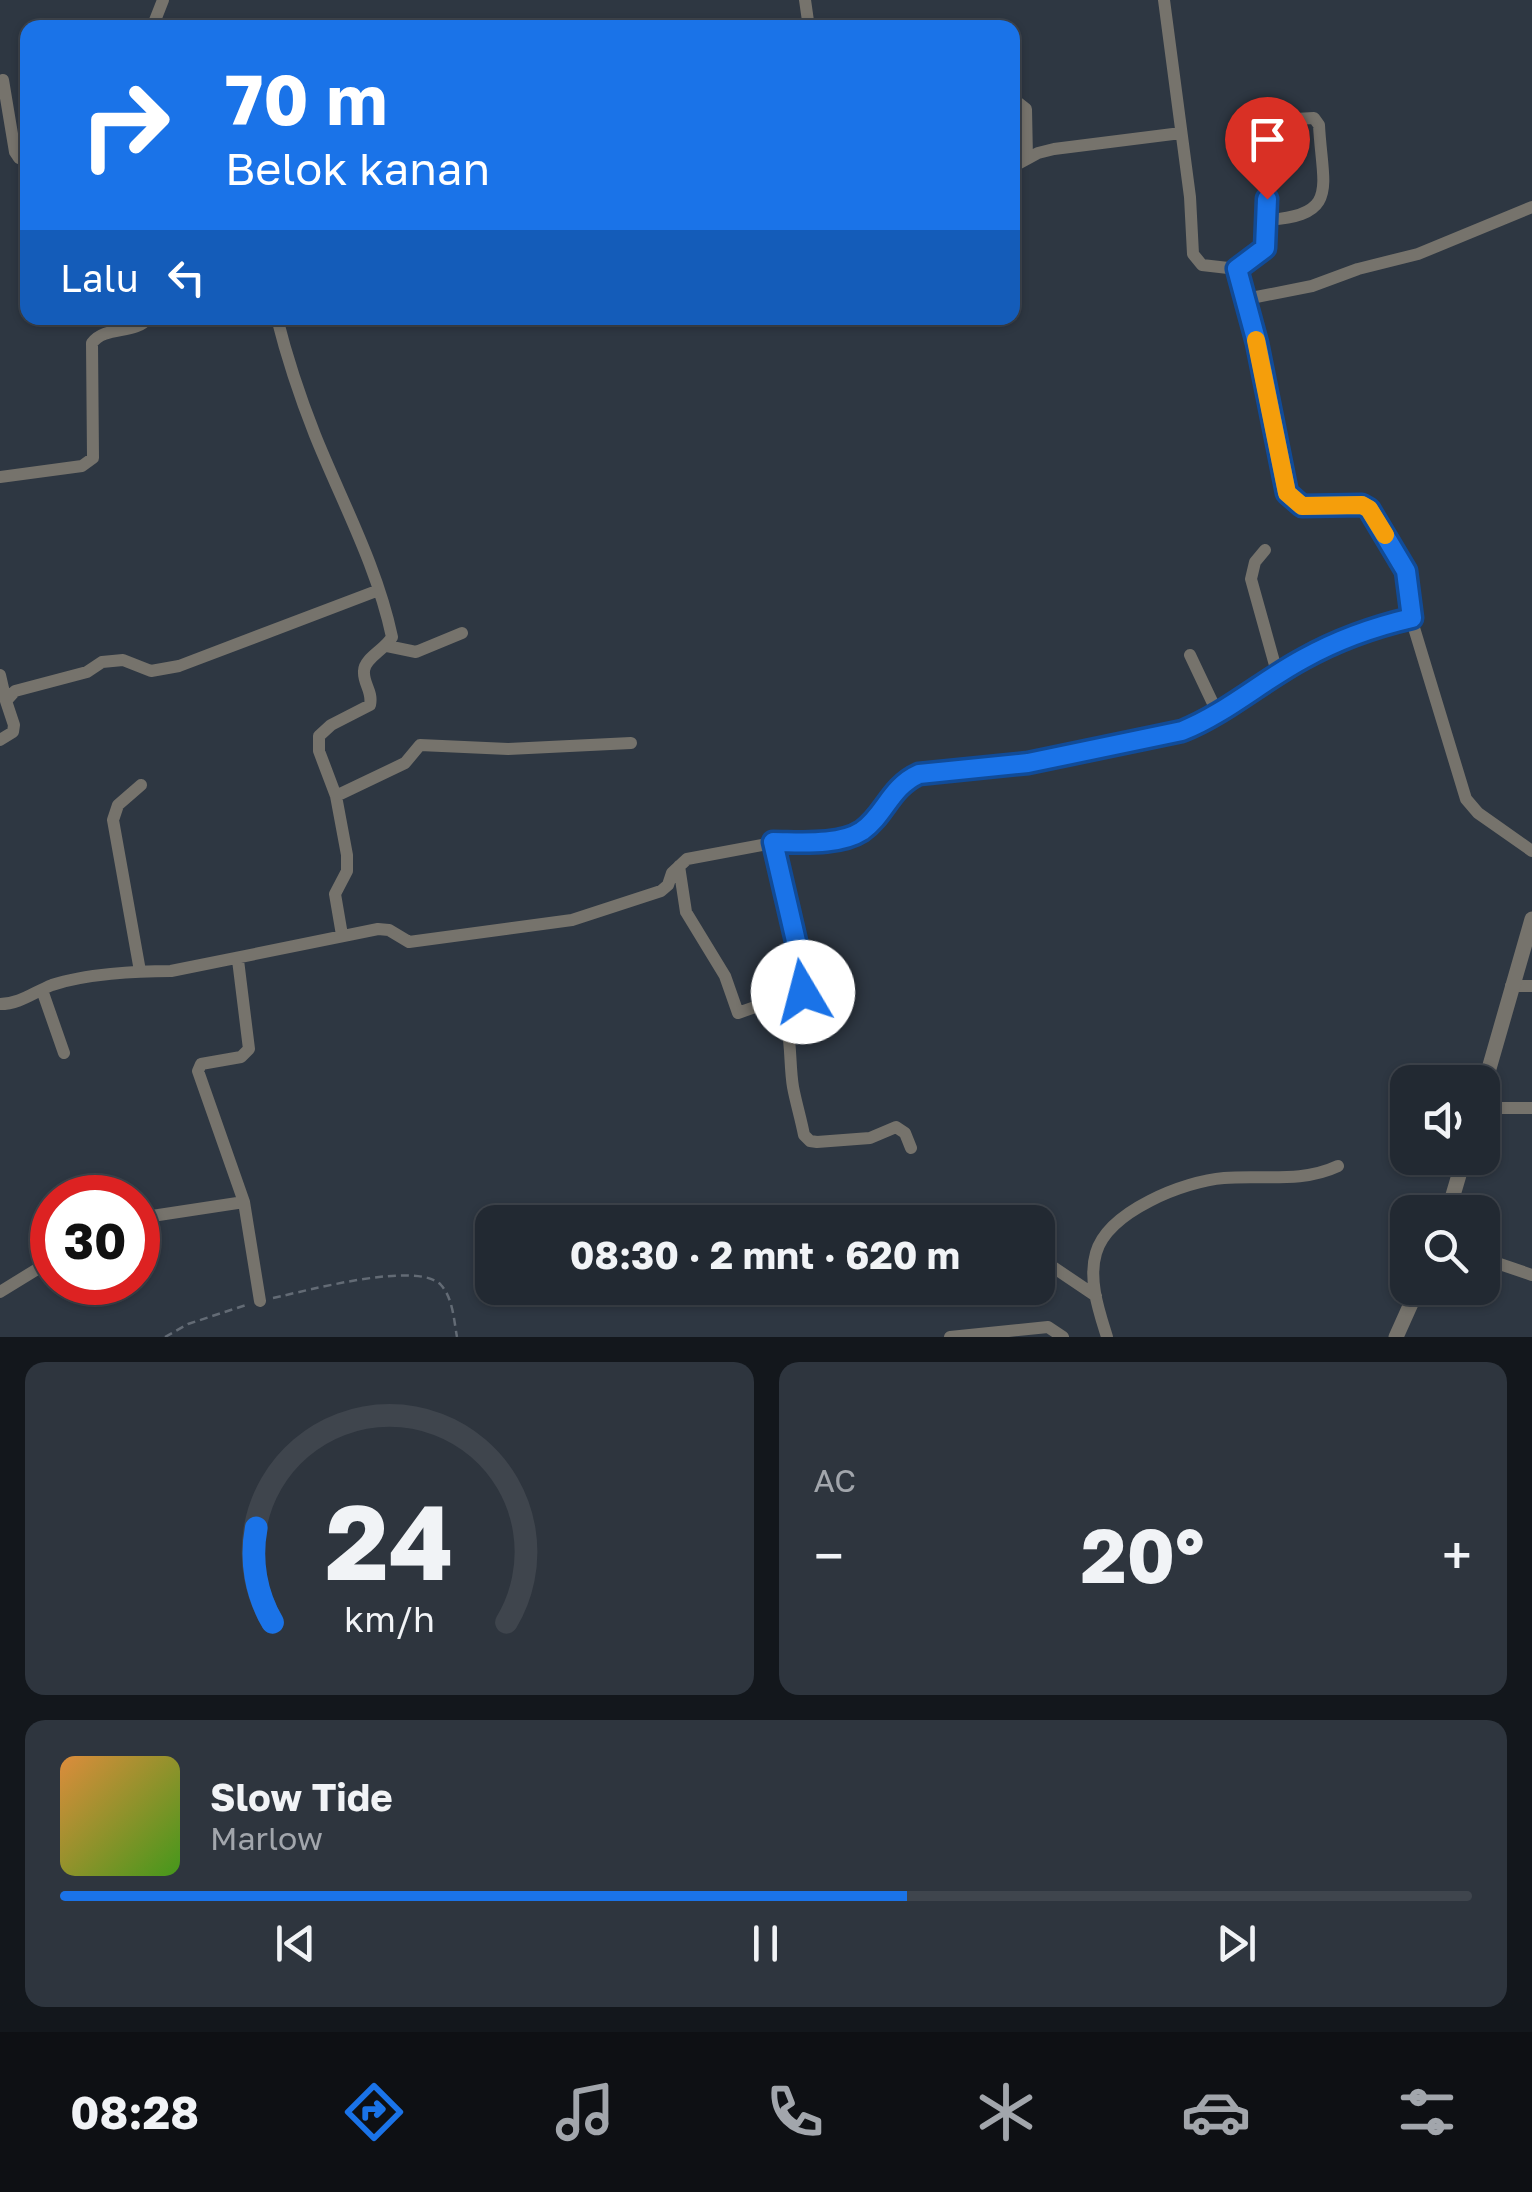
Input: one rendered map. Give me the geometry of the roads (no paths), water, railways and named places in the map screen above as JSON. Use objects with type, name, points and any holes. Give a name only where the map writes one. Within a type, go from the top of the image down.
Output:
[{"type":"street","points":[[1164,0],[1196,260],[1202,265],[1237,269],[1265,248],[1268,130],[1276,120],[1314,118],[1320,124],[1321,200],[1311,213],[1294,219],[1266,220]]},
{"type":"street","points":[[3,80],[15,152],[20,158]]},
{"type":"street","points":[[1020,104],[1026,109],[1028,158]]},
{"type":"street","points":[[1020,162],[1054,149],[1181,133]]},
{"type":"street","points":[[1246,298],[1312,286],[1418,254],[1532,207]]},
{"type":"street","points":[[1237,269],[1287,493],[1302,506],[1362,505],[1369,509],[1406,571],[1412,618],[1466,798],[1478,813],[1532,851]]},
{"type":"street","points":[[0,477],[82,466],[94,458],[92,343],[99,335],[142,325]]},
{"type":"street","points":[[280,325],[316,439],[360,535],[392,638],[366,663],[363,672],[372,697],[370,705],[331,724],[319,736],[319,751],[336,796],[347,854],[347,871],[336,894],[342,935]]},
{"type":"street","points":[[1266,550],[1255,562],[1251,578],[1278,676]]},
{"type":"street","points":[[6,701],[15,691],[86,672],[102,662],[123,660],[151,671],[178,666],[379,590]]},
{"type":"street","points":[[0,1004],[20,1001],[54,984],[238,960],[382,928],[410,942],[572,920],[661,891],[687,859],[773,842],[832,840],[861,832],[906,780],[919,774],[1028,763],[1182,731],[1202,723],[1300,661],[1357,633],[1412,618]]},
{"type":"street","points":[[387,646],[416,652],[462,633]]},
{"type":"street","points":[[1190,655],[1216,712]]},
{"type":"street","points":[[0,675],[14,725],[8,737],[0,740]]},
{"type":"street","points":[[336,796],[405,763],[420,745],[508,749],[632,743]]},
{"type":"street","points":[[140,971],[113,820],[118,806],[141,786]]},
{"type":"street","points":[[773,842],[805,983],[803,992],[779,1005]]},
{"type":"street","points":[[679,866],[686,912],[725,976],[738,1013],[775,1000],[779,1005],[788,1032],[792,1084],[804,1134],[810,1141],[870,1138],[896,1128],[905,1133],[911,1148]]},
{"type":"street","points":[[1490,1065],[1532,919]]},
{"type":"street","points":[[238,960],[249,1049],[242,1057],[201,1064],[198,1071],[244,1202],[260,1300]]},
{"type":"street","points":[[1512,986],[1532,986]]},
{"type":"street","points":[[42,990],[64,1053]]},
{"type":"street","points":[[1500,1108],[1532,1108]]},
{"type":"street","points":[[1107,1337],[1096,1296],[1094,1265],[1100,1244],[1140,1207],[1190,1182],[1318,1176],[1338,1166]]},
{"type":"street","points":[[160,1215],[244,1202]]},
{"type":"street","points":[[1500,1264],[1532,1275]]},
{"type":"street","points":[[1055,1268],[1096,1296]]},
{"type":"street","points":[[0,1292],[30,1274]]},
{"type":"street","points":[[1400,1334],[1411,1305]]},
{"type":"street","points":[[950,1337],[1048,1327],[1063,1337]]}]
